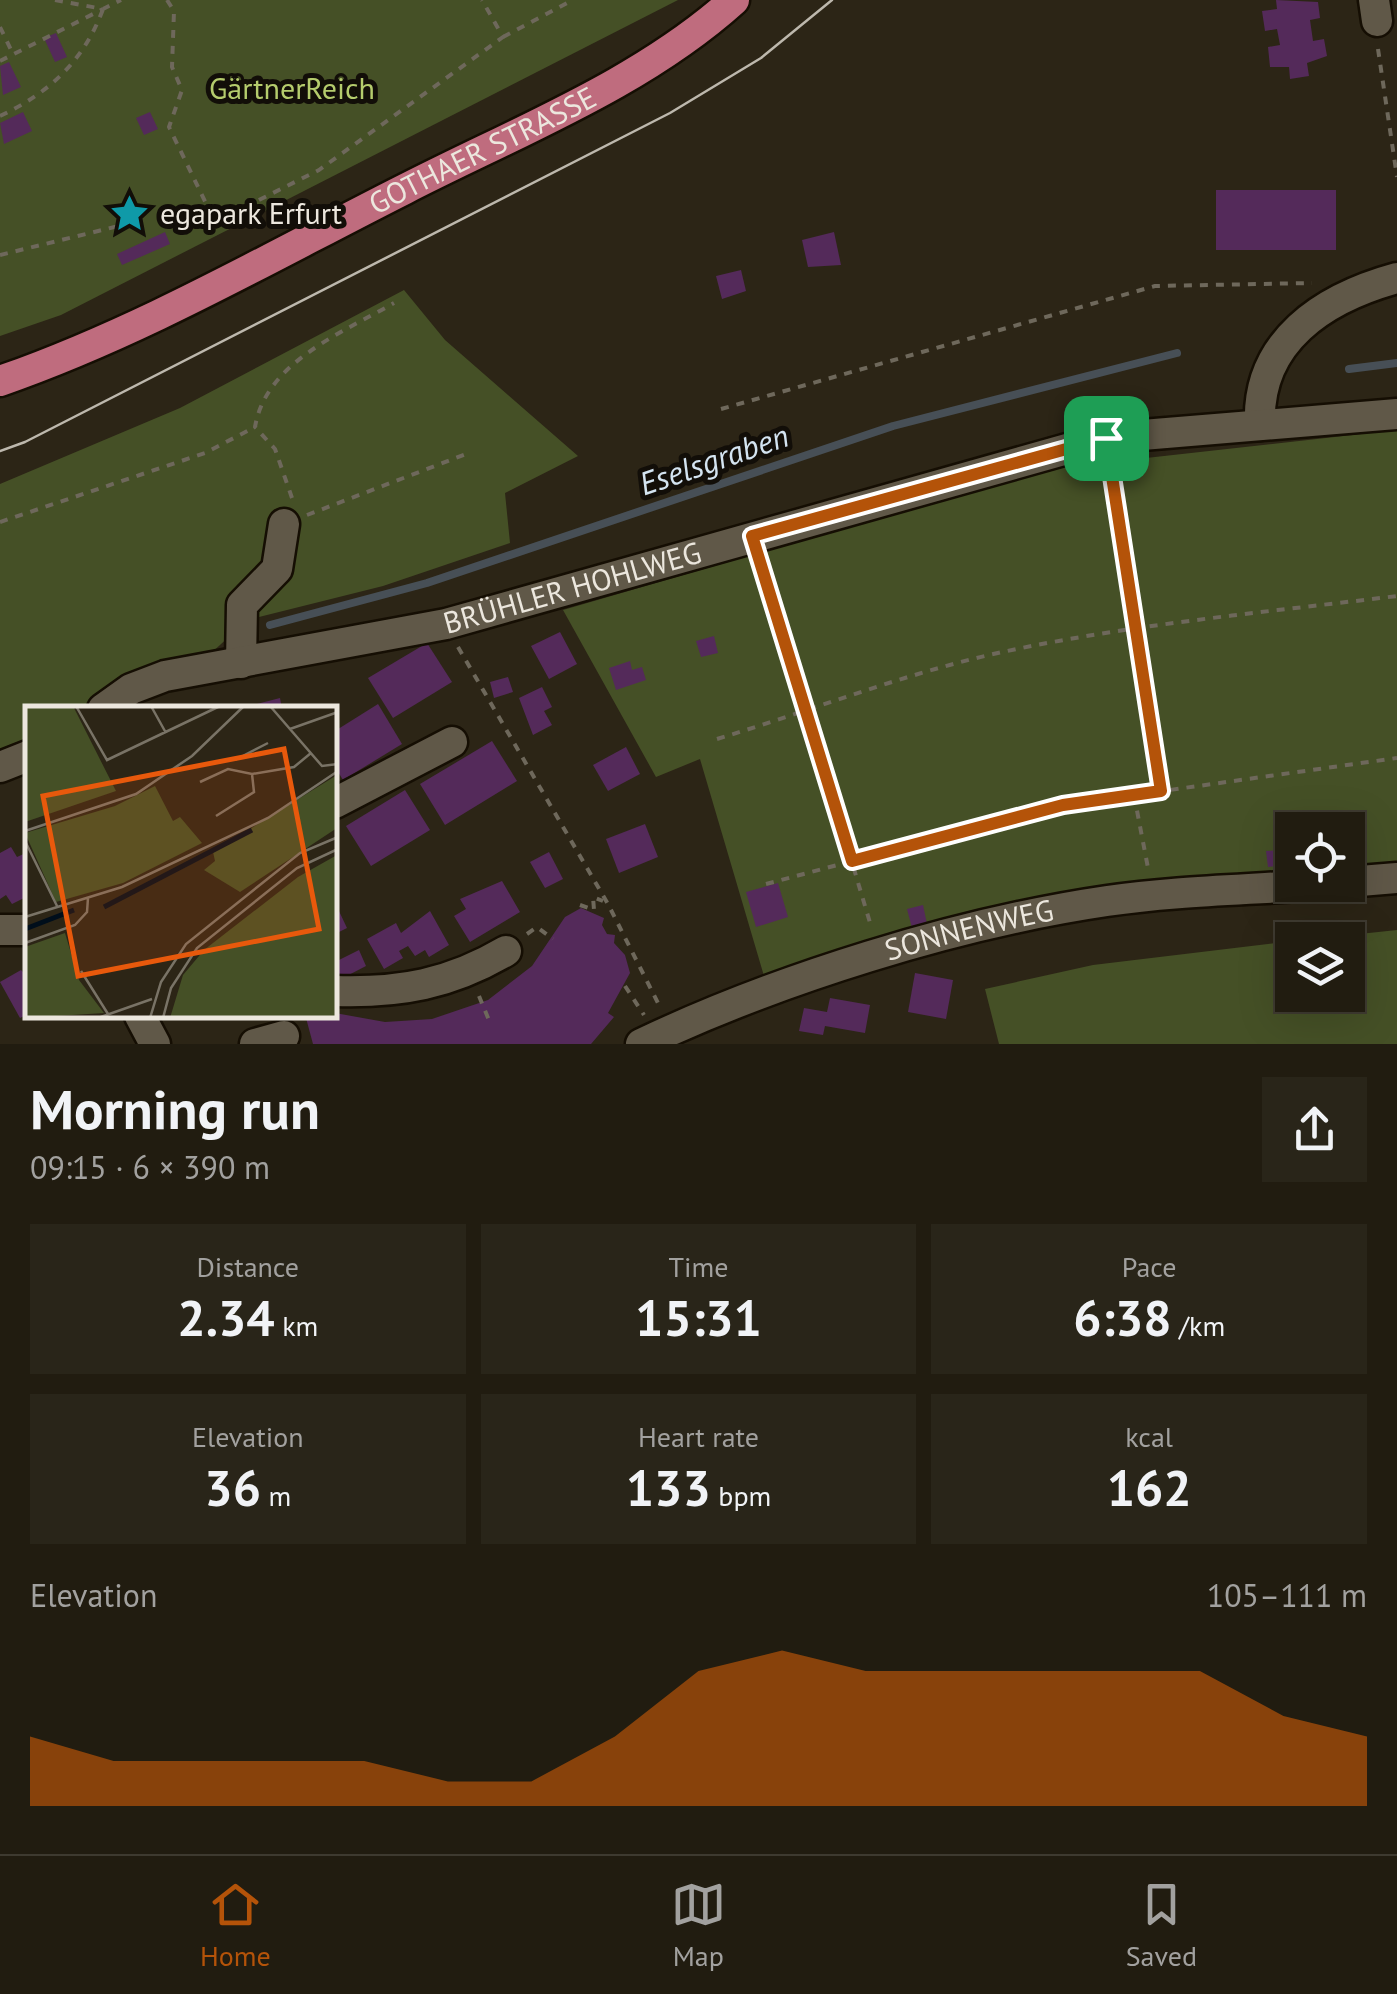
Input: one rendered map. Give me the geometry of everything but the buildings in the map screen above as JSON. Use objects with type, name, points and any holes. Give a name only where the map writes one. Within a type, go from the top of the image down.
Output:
[{"type":"main road","name":"GOTHAER STRASSE","points":[[0,382],[126,330],[628,76],[707,24],[734,0]]},
{"type":"street","points":[[1260,425],[1259,402],[1280,344],[1314,311],[1348,294],[1397,278]]},
{"type":"street","name":"BRÜHLER HOHLWEG","points":[[107,706],[131,689],[165,676],[446,624],[754,552],[1103,455],[1260,425],[1397,414]]},
{"type":"street","points":[[241,663],[242,605],[276,569],[291,522]]},
{"type":"street","points":[[338,800],[452,742]]},
{"type":"street","points":[[0,767],[25,757]]},
{"type":"street","points":[[1365,881],[1397,878]]},
{"type":"street","name":"SONNENWEG","points":[[641,1044],[672,1029],[879,955],[964,929],[1108,901],[1275,888]]},
{"type":"street","points":[[338,990],[426,987],[468,974],[506,951]]},
{"type":"street","points":[[142,1019],[155,1044]]},
{"type":"path","points":[[55,0],[103,9]]},
{"type":"path","points":[[0,61],[122,0]]},
{"type":"path","points":[[167,0],[174,11],[172,68],[182,90],[169,127],[215,222],[319,170],[503,36],[573,0]]},
{"type":"path","points":[[482,0],[503,36]]},
{"type":"path","points":[[0,116],[29,102],[74,63],[94,33],[103,9]]},
{"type":"path","points":[[1375,10],[1397,178]]},
{"type":"path","points":[[0,27],[13,54]]},
{"type":"path","points":[[0,255],[139,221]]},
{"type":"path","points":[[721,409],[1155,286],[1329,282],[1348,294]]},
{"type":"path","points":[[0,522],[205,453],[254,427],[258,409],[280,376],[302,357],[394,303]]},
{"type":"path","points":[[254,427],[275,449],[291,522],[466,454]]},
{"type":"path","points":[[1103,455],[1161,791]]},
{"type":"path","points":[[754,552],[879,955]]},
{"type":"path","points":[[716,739],[912,676],[1004,652],[1135,628],[1397,596]]},
{"type":"path","points":[[446,624],[608,904],[672,1029]]},
{"type":"path","points":[[766,884],[1063,805],[1397,758]]},
{"type":"path","points":[[1134,794],[1153,898]]},
{"type":"path","points":[[580,906],[594,910],[596,896],[608,904]]},
{"type":"path","points":[[540,930],[552,939]]},
{"type":"path","points":[[625,986],[633,996]]},
{"type":"path","points":[[482,1002],[491,1025]]},
{"type":"green space","name":"egapark Erfurt","points":[[0,0],[678,0],[61,315],[0,336]]},
{"type":"green space","points":[[404,290],[445,340],[578,456],[505,493],[510,543],[383,586],[247,620],[207,657],[124,680],[87,706],[25,706],[25,739],[0,749],[0,484],[180,408]]},
{"type":"green space","points":[[1397,430],[1397,866],[1365,869],[1365,812],[1275,812],[1275,878],[764,976],[700,759],[656,777],[563,610],[1047,469]]},
{"type":"green space","points":[[1397,930],[1397,1044],[999,1044],[985,989],[1093,965],[1275,943],[1275,1012],[1365,1012],[1365,933]]},
{"type":"waterway","name":"Eselsgraben","points":[[270,625],[427,583],[893,426],[1177,353]]},
{"type":"waterway","name":"Eselsgraben","points":[[1349,369],[1397,363]]},
{"type":"tram line","points":[[0,451],[25,442],[670,113],[761,58],[832,0]]},
{"type":"place","name":"egapark Erfurt","points":[[130,214]]},
{"type":"route","points":[[1106,438],[1161,791],[1063,805],[852,861],[762,558],[752,536],[1106,438]]},
{"type":"park label","name":"GärtnerReich","points":[[292,89]]}]
